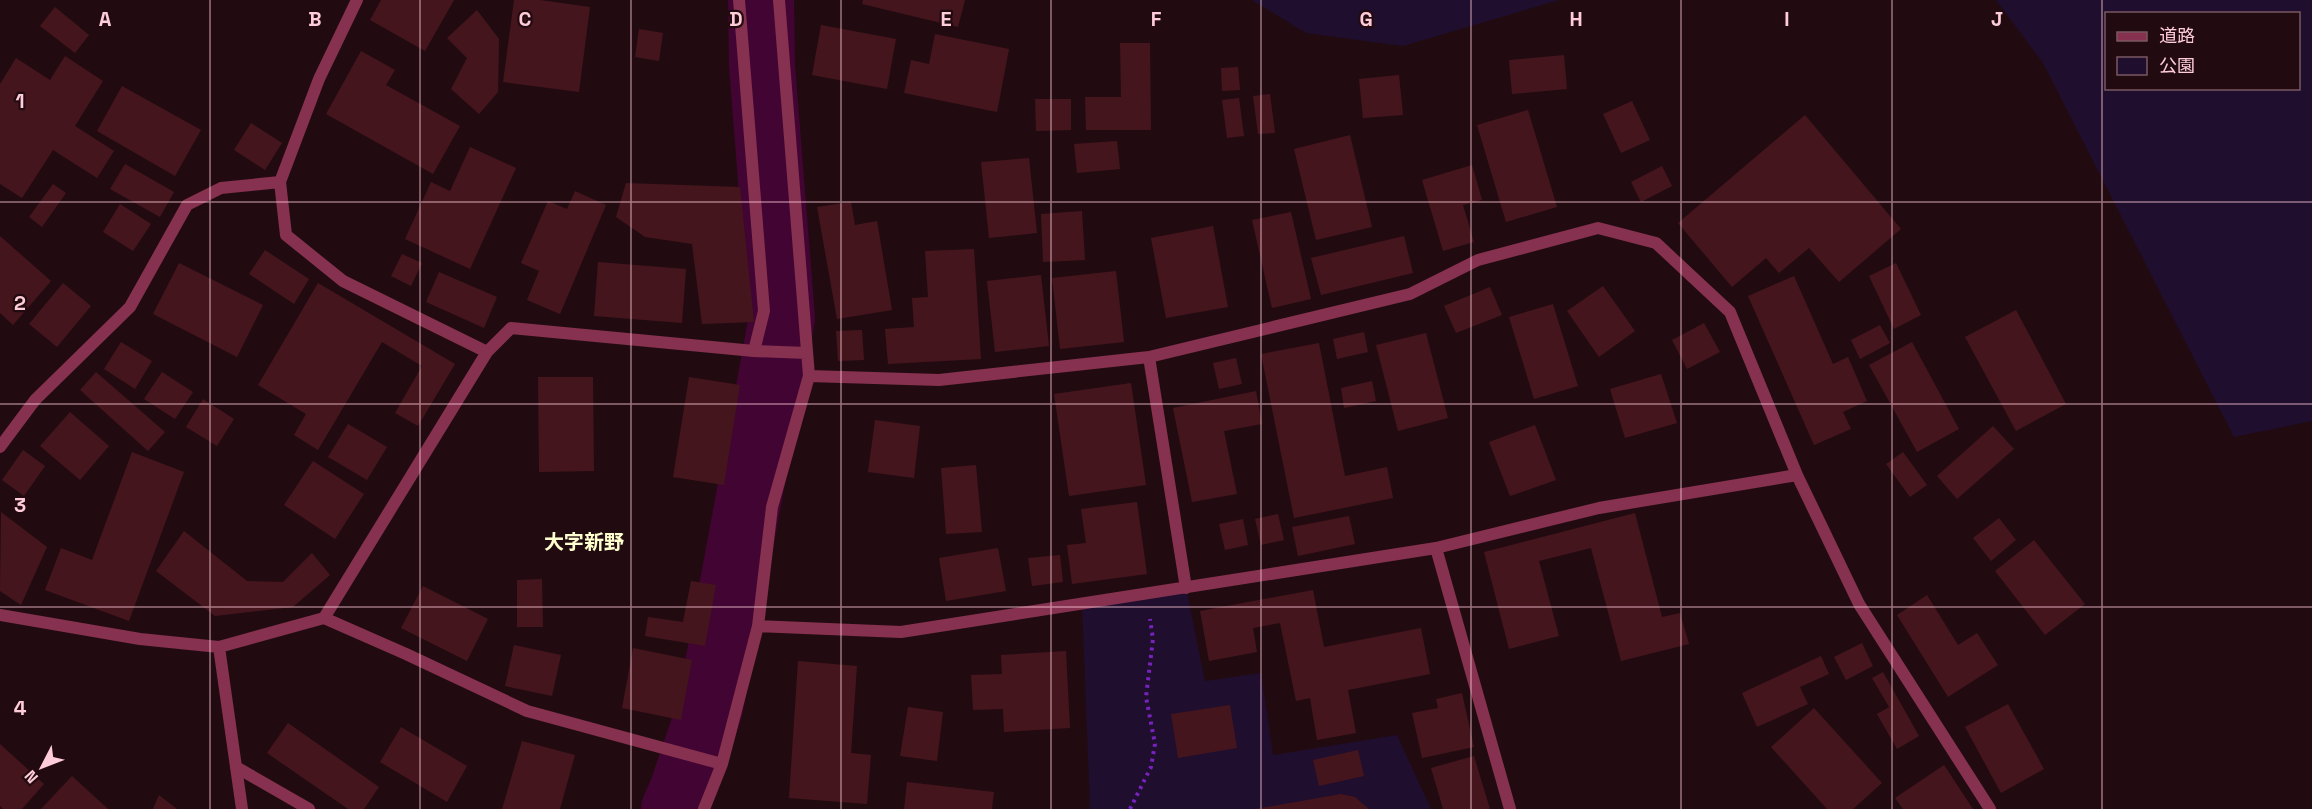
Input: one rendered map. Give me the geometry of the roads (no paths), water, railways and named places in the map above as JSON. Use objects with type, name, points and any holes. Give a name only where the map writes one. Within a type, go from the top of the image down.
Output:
[{"type":"street","points":[[357,0],[320,79],[280,182],[286,235],[344,281],[487,352]]},
{"type":"street","points":[[739,0],[764,311],[754,351]]},
{"type":"street","points":[[704,809],[722,764],[758,626],[772,507],[809,376],[779,0]]},
{"type":"street","points":[[0,447],[34,400],[130,307],[187,205],[221,188],[280,182]]},
{"type":"street","points":[[809,376],[939,380],[1149,357],[1410,294],[1478,260],[1598,228],[1656,243],[1730,312],[1797,475],[1859,604],[1990,809]]},
{"type":"street","points":[[324,618],[487,352],[511,328],[754,351],[806,353]]},
{"type":"street","points":[[1149,357],[1186,588]]},
{"type":"street","points":[[758,626],[901,632],[1436,548],[1599,508],[1797,475]]},
{"type":"street","points":[[1436,548],[1510,809]]},
{"type":"street","points":[[0,615],[140,639],[219,647],[324,618],[527,711],[663,750],[722,764]]},
{"type":"street","points":[[219,647],[242,809]]},
{"type":"street","points":[[236,767],[309,809]]},
{"type":"waterway","points":[[674,809],[710,708],[782,318],[762,66],[761,0]]},
{"type":"district","name":"大字新野","points":[[584,542]]}]
